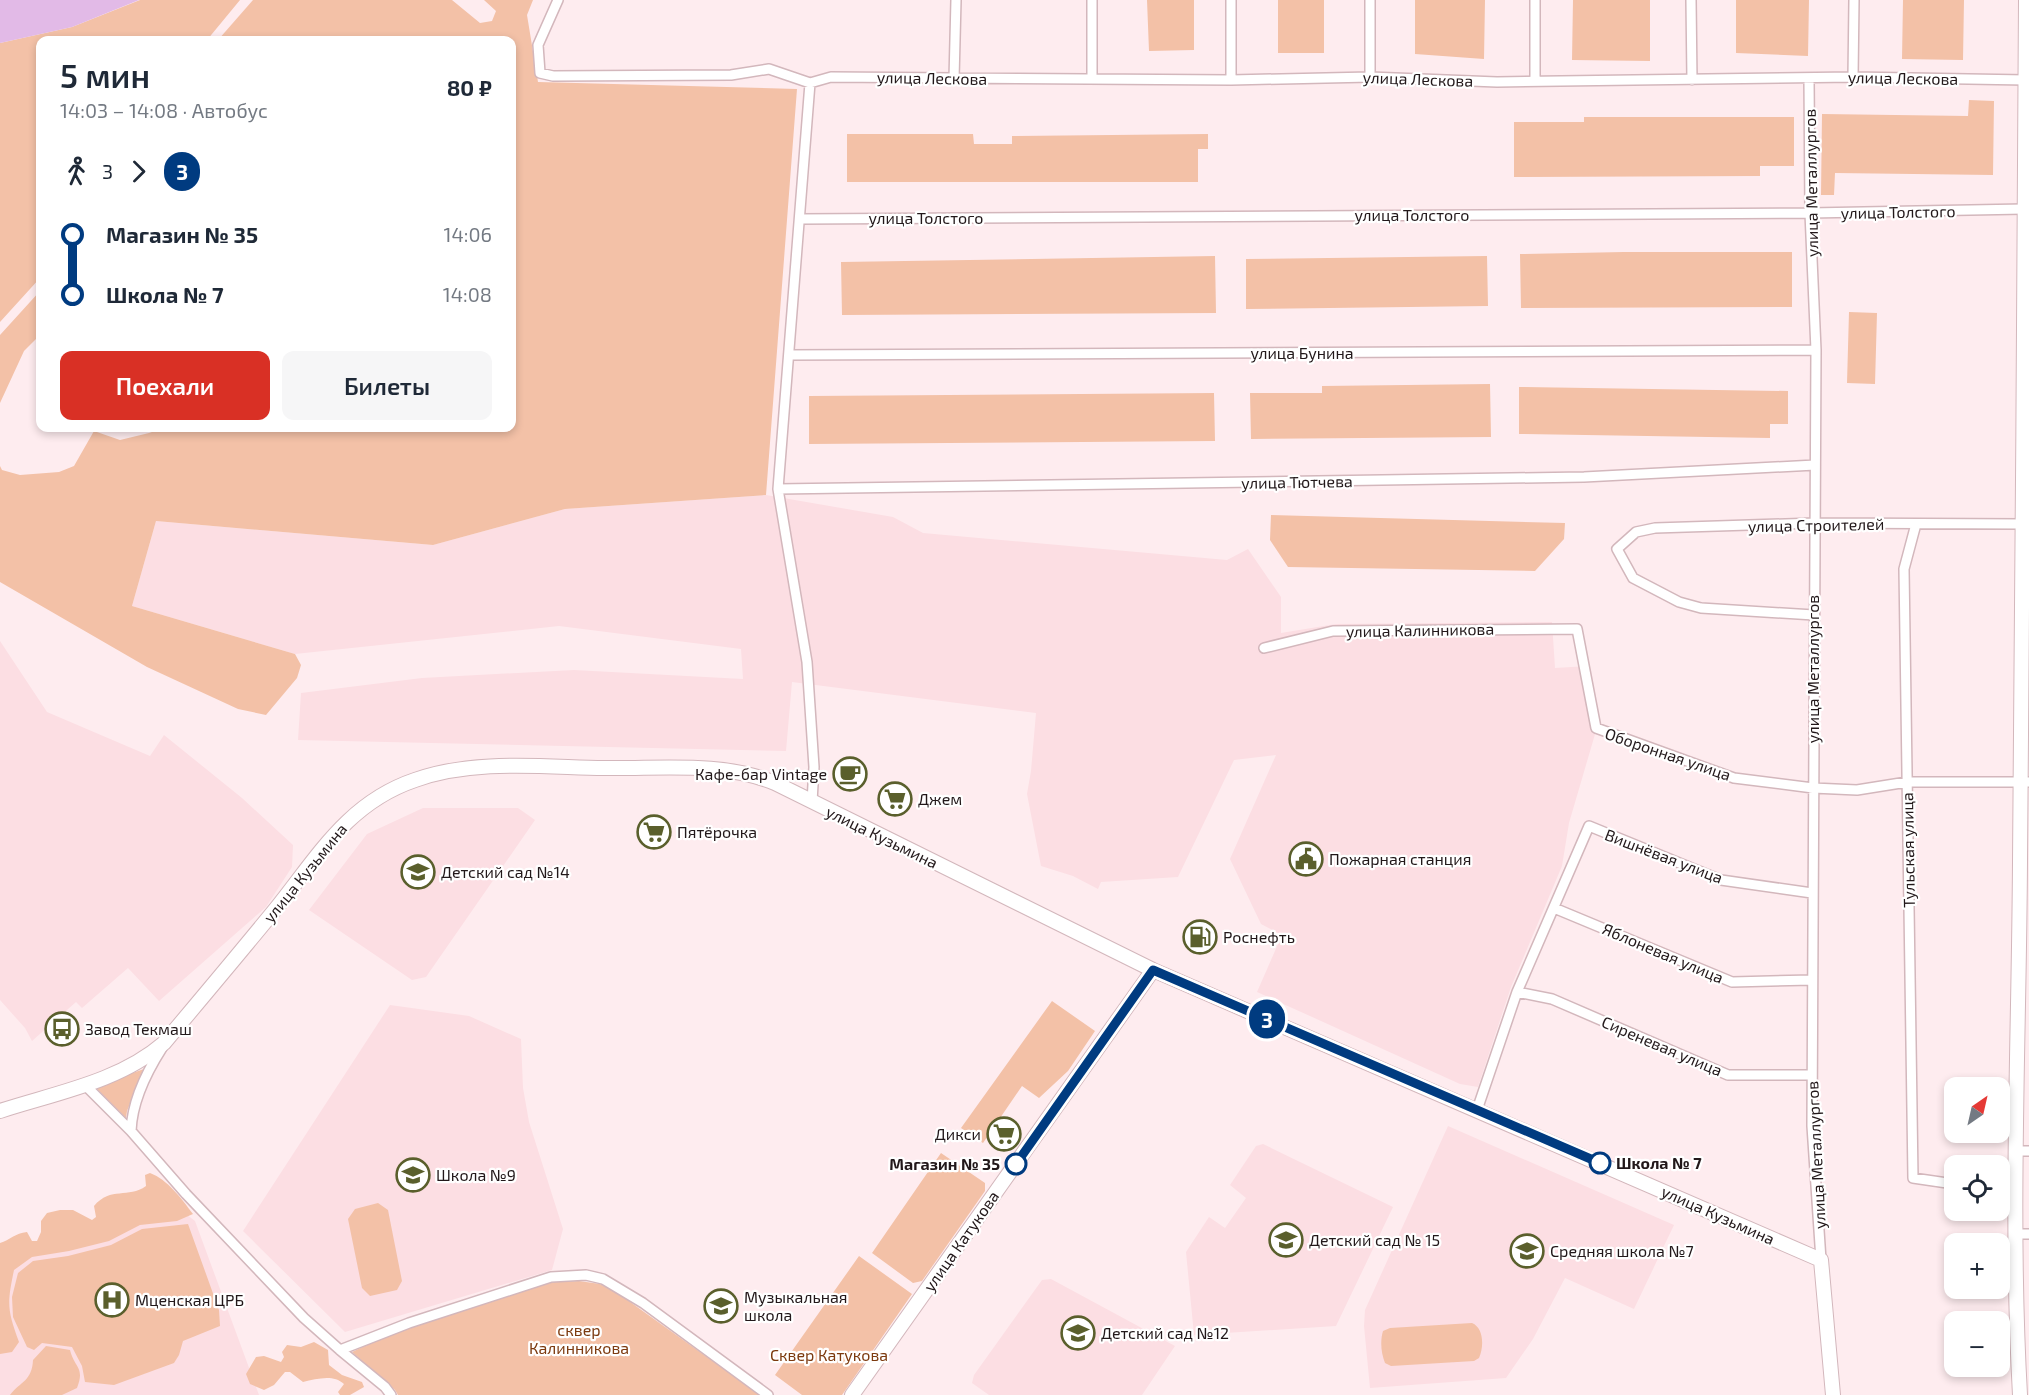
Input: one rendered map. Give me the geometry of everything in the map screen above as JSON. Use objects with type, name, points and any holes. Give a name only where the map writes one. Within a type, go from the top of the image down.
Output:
[{"type":"main road","points":[[2020,1395],[2015,1309],[2022,1234],[2016,1192],[2023,1151],[2026,0]]},
{"type":"main road","name":"улица Кузьмина","points":[[0,1111],[84,1084],[135,1064],[164,1043],[339,829],[376,797],[432,775],[492,767],[723,770],[757,776],[1153,970],[1821,1260]]},
{"type":"main road","name":"улица Катукова","points":[[852,1395],[1153,970]]},
{"type":"main road","points":[[1821,1260],[1833,1395]]},
{"type":"street","points":[[558,0],[538,45],[540,73],[553,76],[731,75],[769,69],[810,83],[778,489],[807,662],[814,767],[812,802]]},
{"type":"street","points":[[954,79],[956,0]]},
{"type":"street","points":[[1092,0],[1092,79]]},
{"type":"street","points":[[1231,0],[1231,80]]},
{"type":"street","points":[[1370,0],[1370,77]]},
{"type":"street","points":[[1534,0],[1535,80]]},
{"type":"street","points":[[1691,0],[1692,80]]},
{"type":"street","points":[[1853,77],[1854,0]]},
{"type":"street","name":"улица Лескова","points":[[810,83],[831,77],[1231,80],[1370,77],[1497,82],[1853,77],[2026,80]]},
{"type":"street","name":"улица Металлургов","points":[[1809,78],[1810,213],[1816,350],[1812,1126],[1821,1260]]},
{"type":"street","name":"улица Толстого","points":[[800,219],[1810,213],[2024,209]]},
{"type":"street","name":"улица Бунина","points":[[789,355],[1816,350]]},
{"type":"street","name":"улица Тютчева","points":[[778,489],[1584,477],[1815,465]]},
{"type":"street","name":"улица Строителей","points":[[1814,615],[1701,608],[1679,602],[1633,578],[1617,549],[1636,532],[1655,528],[1815,523],[2023,524]]},
{"type":"street","name":"Тульская улица","points":[[1916,524],[1904,568],[1913,1178],[1944,1183]]},
{"type":"street","name":"Оборонная улица","points":[[1577,628],[1596,728],[1734,778],[1813,788],[1857,790],[1907,782],[2025,782]]},
{"type":"street","name":"улица Калинникова","points":[[1264,648],[1333,631],[1577,628]]},
{"type":"street","name":"Вишнёвая улица","points":[[1554,908],[1589,826],[1721,880],[1812,893]]},
{"type":"street","points":[[1478,1110],[1517,992],[1554,908]]},
{"type":"street","name":"Яблоневая улица","points":[[1554,908],[1732,982],[1812,980]]},
{"type":"street","name":"Сиреневая улица","points":[[1517,992],[1552,999],[1728,1075],[1812,1075]]},
{"type":"street","points":[[131,1131],[131,1118],[136,1101],[164,1043]]},
{"type":"street","points":[[84,1084],[131,1131],[171,1177],[304,1318],[386,1387],[391,1395]]},
{"type":"street","points":[[2010,1191],[2016,1192]]},
{"type":"street","points":[[340,1350],[409,1323],[551,1277],[586,1275],[603,1279],[644,1303],[768,1395]]},
{"type":"shaded area","points":[[0,0],[139,0],[72,27],[0,43]]},
{"type":"shaded area","points":[[766,495],[893,517],[923,533],[1227,560],[1248,549],[1281,597],[1281,633],[1336,624],[1552,622],[1555,668],[1588,666],[1598,724],[1569,823],[1562,866],[1511,987],[1478,1087],[1460,1084],[1257,992],[1282,935],[1261,924],[1230,859],[1276,755],[1234,760],[1178,877],[1101,882],[1098,889],[1073,876],[1041,866],[1027,794],[1036,713],[792,682],[786,751],[298,740],[301,693],[422,678],[574,670],[743,679],[741,649],[559,626],[295,654],[132,606],[156,521],[433,545],[565,509]]},
{"type":"shaded area","points":[[0,641],[47,712],[150,756],[164,735],[242,798],[293,845],[292,867],[266,907],[159,1001],[128,968],[82,1008],[76,1002],[32,1041],[25,1028],[0,1000]]},
{"type":"shaded area","name":"Детский сад №14","points":[[423,808],[518,808],[535,820],[426,977],[412,980],[309,910],[367,834]]},
{"type":"shaded area","name":"Школа №9","points":[[390,1005],[469,1016],[521,1039],[523,1088],[529,1122],[563,1229],[552,1270],[345,1332],[243,1231]]},
{"type":"shaded area","name":"Средняя школа №7","points":[[1448,1126],[1674,1225],[1634,1309],[1565,1278],[1533,1339],[1506,1378],[1370,1388],[1364,1326],[1365,1310]]},
{"type":"shaded area","name":"Детский сад № 15","points":[[1263,1144],[1393,1207],[1336,1326],[1194,1335],[1186,1252],[1209,1217],[1225,1228],[1246,1198],[1230,1185],[1256,1146]]},
{"type":"shaded area","name":"Мценская ЦРБ","points":[[173,1204],[195,1221],[259,1395],[0,1395],[0,1258]]},
{"type":"shaded area","name":"Детский сад №12","points":[[1051,1279],[1175,1346],[1142,1395],[989,1395],[972,1383],[974,1375],[1042,1280]]},
{"type":"green space","points":[[140,0],[240,0],[210,36],[36,36],[36,282],[0,322],[0,43],[72,27]]},
{"type":"green space","points":[[253,0],[452,0],[480,23],[492,21],[496,11],[484,0],[533,0],[527,15],[538,82],[797,89],[766,495],[565,509],[433,545],[156,521],[132,606],[295,654],[301,665],[297,678],[266,715],[238,709],[147,667],[0,582],[0,466],[2,470],[20,475],[59,472],[74,466],[93,432],[120,440],[152,432],[516,432],[516,36],[222,36]]},
{"type":"green space","points":[[1147,0],[1194,0],[1194,50],[1149,51]]},
{"type":"green space","points":[[1278,0],[1324,0],[1324,53],[1278,53]]},
{"type":"green space","points":[[1415,0],[1485,0],[1484,59],[1415,54]]},
{"type":"green space","points":[[1573,0],[1650,0],[1650,61],[1572,60]]},
{"type":"green space","points":[[1736,0],[1809,0],[1808,56],[1736,53]]},
{"type":"green space","points":[[1903,0],[1964,0],[1963,60],[1902,59]]},
{"type":"green space","points":[[1969,100],[1994,101],[1993,175],[1835,173],[1834,195],[1821,195],[1822,114],[1968,116]]},
{"type":"green space","points":[[1584,117],[1794,117],[1794,166],[1760,166],[1760,176],[1514,177],[1514,122],[1584,122]]},
{"type":"green space","points":[[847,134],[973,134],[974,144],[1012,144],[1012,136],[1208,134],[1208,149],[1198,149],[1198,182],[847,182]]},
{"type":"green space","points":[[1792,252],[1792,307],[1521,308],[1520,254]]},
{"type":"green space","points":[[1215,256],[1216,313],[842,315],[841,262]]},
{"type":"green space","points":[[1487,256],[1488,306],[1246,309],[1246,259]]},
{"type":"green space","points":[[36,295],[36,339],[24,351],[0,403],[0,335]]},
{"type":"green space","points":[[1849,312],[1877,313],[1875,384],[1847,383]]},
{"type":"green space","points":[[1490,384],[1491,437],[1251,439],[1250,393],[1322,393],[1322,386]]},
{"type":"green space","points":[[1519,387],[1788,391],[1788,424],[1770,424],[1770,438],[1519,434]]},
{"type":"green space","points":[[1214,393],[1215,441],[809,444],[809,396]]},
{"type":"green space","points":[[1271,515],[1565,523],[1564,539],[1535,571],[1288,567],[1270,540]]},
{"type":"green space","points":[[1052,1001],[1095,1031],[1068,1071],[1039,1098],[1022,1086],[983,1143],[961,1128]]},
{"type":"green space","points":[[144,1069],[126,1118],[98,1090],[98,1085]]},
{"type":"green space","points":[[941,1153],[985,1183],[985,1191],[922,1281],[913,1283],[872,1253]]},
{"type":"green space","points":[[150,1173],[168,1185],[193,1214],[177,1221],[140,1225],[109,1241],[32,1257],[14,1270],[9,1306],[19,1342],[12,1352],[0,1354],[0,1243],[27,1232],[32,1241],[37,1241],[41,1232],[41,1221],[47,1213],[73,1210],[92,1220],[96,1217],[94,1206],[100,1200],[113,1194],[139,1190],[146,1186],[145,1175]]},
{"type":"green space","points":[[378,1203],[388,1210],[402,1281],[397,1290],[370,1296],[362,1288],[348,1219],[355,1209]]},
{"type":"green space","points":[[188,1224],[219,1310],[220,1326],[183,1341],[174,1363],[114,1385],[85,1382],[82,1366],[72,1347],[42,1343],[34,1350],[27,1347],[13,1317],[12,1297],[18,1273],[33,1261],[68,1256],[111,1245],[142,1229]]},
{"type":"green space","name":"Сквер Катукова","points":[[859,1256],[912,1294],[842,1395],[802,1395],[775,1375]]},
{"type":"green space","name":"сквер Калинникова","points":[[579,1281],[600,1284],[619,1294],[760,1395],[398,1395],[352,1352],[384,1337],[521,1291],[554,1282]]},
{"type":"green space","points":[[1472,1323],[1479,1329],[1482,1338],[1481,1354],[1474,1361],[1391,1366],[1385,1363],[1381,1347],[1383,1331],[1390,1328]]},
{"type":"green space","points":[[314,1342],[328,1350],[329,1365],[342,1375],[362,1382],[364,1387],[350,1395],[340,1395],[338,1392],[344,1384],[340,1381],[325,1378],[303,1382],[290,1372],[285,1372],[274,1385],[264,1390],[250,1384],[246,1374],[256,1357],[264,1356],[281,1362],[284,1357],[282,1352],[287,1345],[301,1347]]},
{"type":"green space","points":[[46,1346],[70,1350],[80,1372],[77,1388],[62,1395],[10,1395],[28,1377],[33,1360]]},
{"type":"bus line","name":"3","points":[[1016,1164],[1153,970],[1600,1163]]},
{"type":"place","name":"Кафе-бар Vintage","points":[[850,774]]},
{"type":"place","name":"Джем","points":[[895,799]]},
{"type":"place","name":"Пятёрочка","points":[[654,832]]},
{"type":"place","name":"Пожарная станция","points":[[1306,859]]},
{"type":"place","name":"Детский сад №14","points":[[418,872]]},
{"type":"place","name":"Роснефть","points":[[1200,937]]},
{"type":"place","name":"Завод Текмаш","points":[[62,1029]]},
{"type":"place","name":"Дикси","points":[[1004,1134]]},
{"type":"place","name":"Школа № 7","points":[[1600,1163]]},
{"type":"place","name":"Магазин № 35","points":[[1016,1164]]},
{"type":"place","name":"Школа №9","points":[[413,1175]]},
{"type":"place","name":"Детский сад № 15","points":[[1286,1240]]},
{"type":"place","name":"Средняя школа №7","points":[[1527,1251]]},
{"type":"place","name":"Мценская ЦРБ","points":[[112,1300]]},
{"type":"place","name":"Музыкальная школа","points":[[721,1306]]},
{"type":"place","name":"Детский сад №12","points":[[1078,1333]]}]
